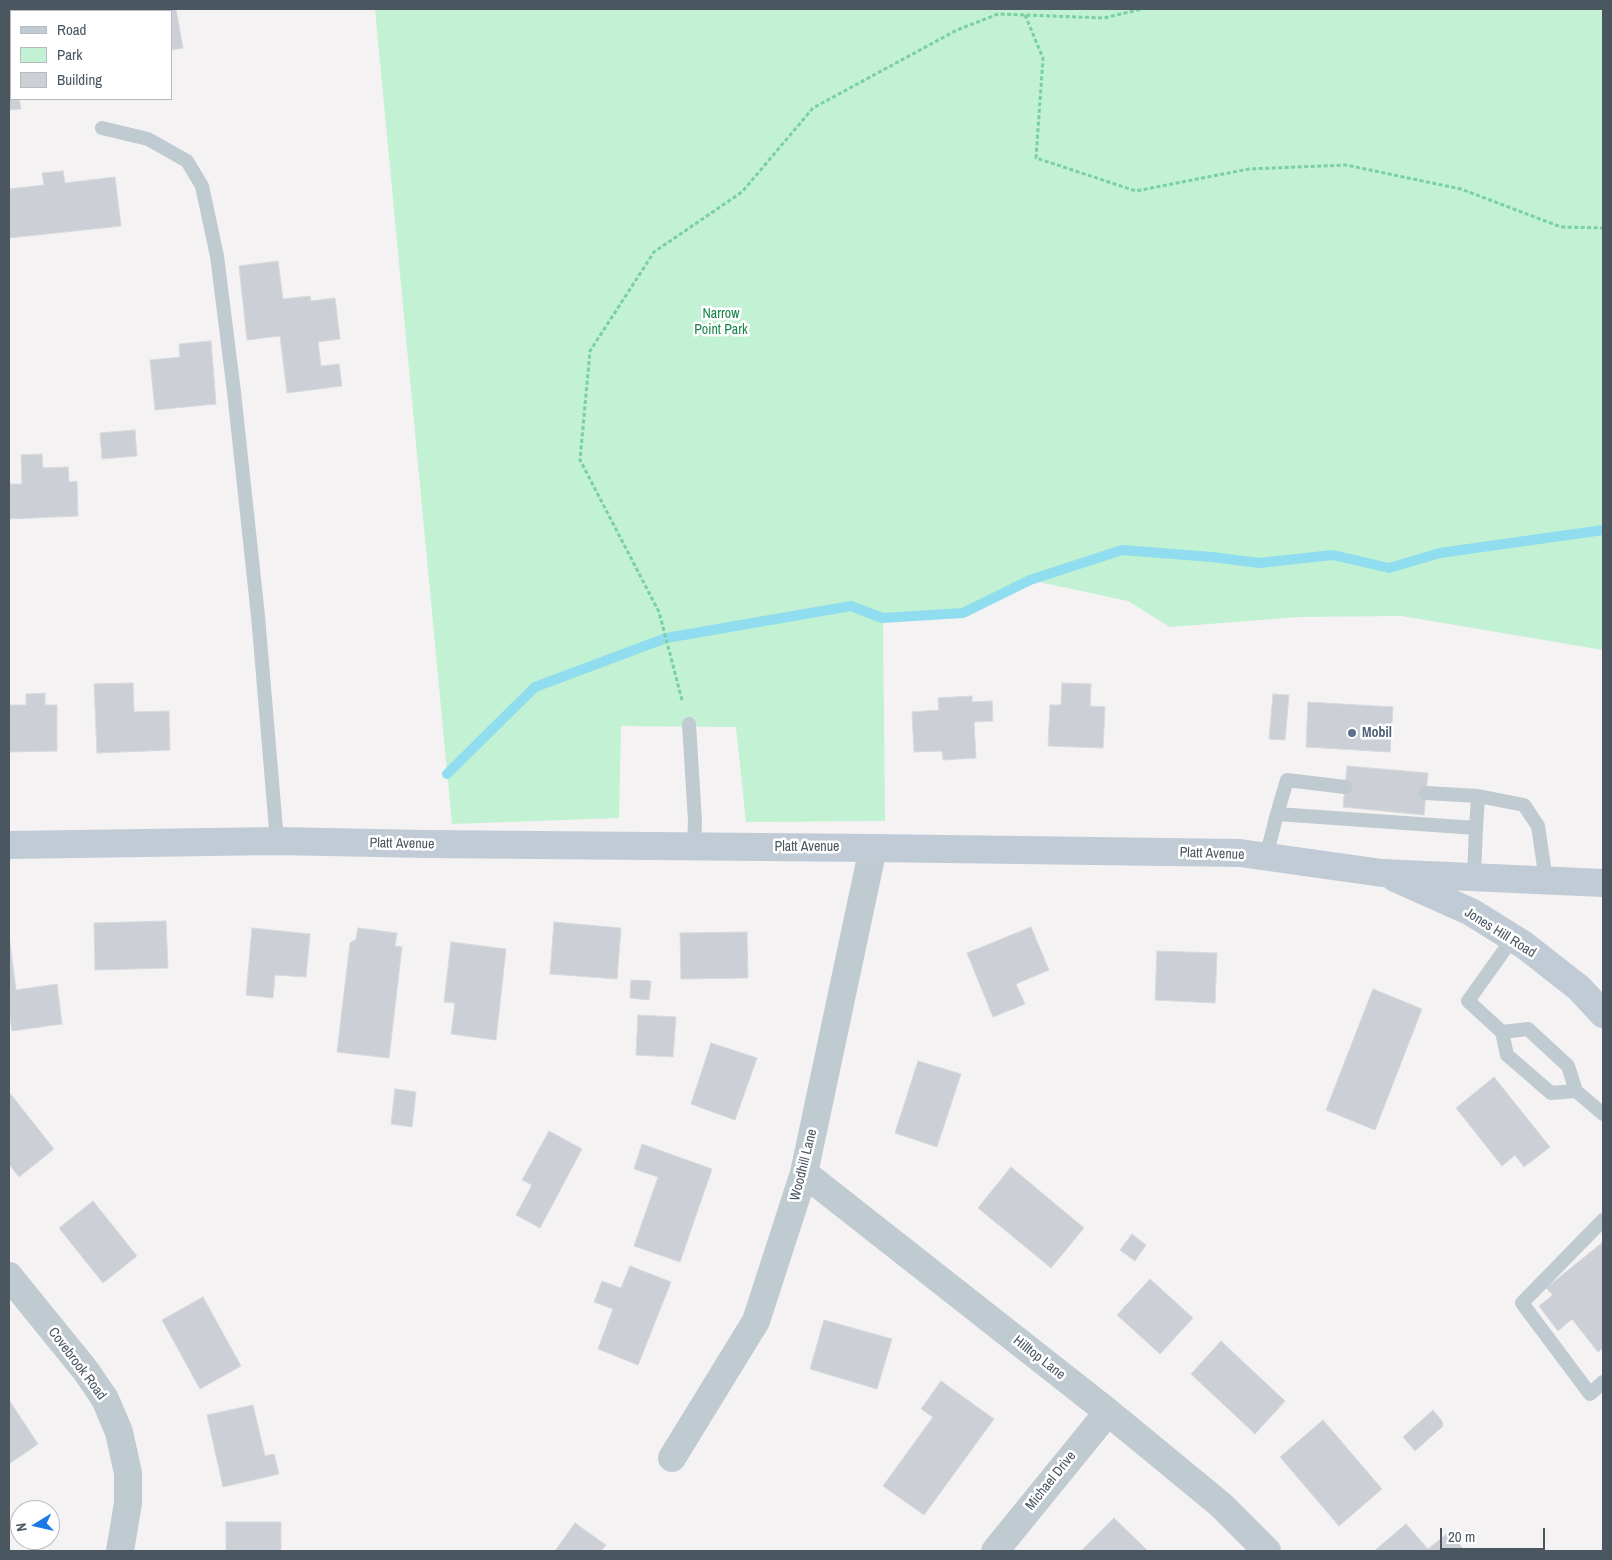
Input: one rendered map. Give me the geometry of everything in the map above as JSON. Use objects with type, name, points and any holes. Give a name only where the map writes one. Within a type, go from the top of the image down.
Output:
[{"type":"main road","name":"Platt Avenue","points":[[9,845],[277,841],[1240,853],[1382,873],[1603,883]]},
{"type":"main road","name":"Jones Hill Road","points":[[1382,873],[1471,912],[1513,938],[1579,988],[1603,1014]]},
{"type":"street","name":"Woodhill Lane","points":[[672,1458],[756,1321],[804,1173],[873,848]]},
{"type":"street","name":"Hilltop Lane","points":[[804,1173],[1108,1412],[1221,1505],[1267,1551]]},
{"type":"street","name":"Covebrook Road","points":[[9,1276],[86,1371],[104,1398],[119,1432],[128,1473],[128,1503],[120,1551]]},
{"type":"street","name":"Michael Drive","points":[[994,1551],[1108,1412]]},
{"type":"lane","points":[[102,128],[148,140],[187,161],[202,186],[217,256],[234,392],[258,616],[277,841]]},
{"type":"lane","points":[[689,724],[694,846]]},
{"type":"lane","points":[[1266,857],[1287,780],[1345,787]]},
{"type":"lane","points":[[1426,793],[1478,796],[1524,805],[1538,826],[1546,880]]},
{"type":"lane","points":[[1474,876],[1478,796]]},
{"type":"lane","points":[[1278,814],[1476,828]]},
{"type":"lane","points":[[1513,938],[1468,1000],[1502,1032],[1507,1055],[1551,1093],[1576,1091]]},
{"type":"lane","points":[[1502,1032],[1528,1029],[1568,1066],[1576,1091],[1603,1114]]},
{"type":"lane","points":[[1603,1220],[1522,1303],[1590,1394],[1603,1382]]},
{"type":"path","points":[[689,724],[659,612],[580,460],[590,351],[654,252],[742,192],[813,108],[957,30],[998,14],[1104,18],[1142,9]]},
{"type":"path","points":[[1025,15],[1043,58],[1036,158],[1136,191],[1249,169],[1346,165],[1461,189],[1561,227],[1603,228]]},
{"type":"green space","name":"Narrow Point Park","points":[[375,9],[1603,9],[1603,650],[1402,616],[1299,617],[1170,627],[1128,601],[1030,580],[963,613],[883,618],[885,821],[746,822],[736,727],[621,726],[619,818],[452,824]]},
{"type":"building","points":[[176,9],[183,48],[172,50],[172,10],[134,10]]},
{"type":"building","points":[[10,31],[10,100],[19,100],[21,109],[9,110]]},
{"type":"building","points":[[63,171],[65,183],[115,177],[121,226],[9,238],[9,189],[44,185],[42,173]]},
{"type":"building","points":[[278,261],[283,299],[310,296],[311,301],[335,298],[340,339],[318,342],[321,366],[339,364],[342,386],[287,393],[280,336],[247,340],[239,266]]},
{"type":"building","points":[[211,341],[216,404],[155,410],[150,360],[180,357],[179,344]]},
{"type":"building","points":[[135,430],[137,456],[102,459],[100,433]]},
{"type":"building","points":[[42,454],[43,468],[68,467],[69,482],[77,481],[78,516],[9,519],[9,484],[22,484],[21,455]]},
{"type":"building","points":[[133,683],[134,712],[169,711],[170,750],[97,753],[94,684]]},
{"type":"building","points":[[1062,683],[1091,684],[1090,706],[1105,707],[1103,748],[1048,746],[1050,705],[1061,705]]},
{"type":"building","points":[[45,693],[45,705],[57,705],[57,751],[9,752],[9,705],[26,705],[26,694]]},
{"type":"building","points":[[1273,694],[1289,695],[1285,740],[1269,739]]},
{"type":"building","points":[[972,696],[972,702],[992,701],[993,721],[974,722],[976,758],[943,760],[942,751],[914,752],[912,712],[939,710],[938,698]]},
{"type":"building","points":[[1308,702],[1393,707],[1390,752],[1306,747]]},
{"type":"building","points":[[1347,766],[1428,773],[1424,815],[1343,807]]},
{"type":"building","points":[[166,921],[168,968],[95,970],[94,923]]},
{"type":"building","points":[[554,922],[621,928],[617,979],[550,974]]},
{"type":"building","points":[[1031,927],[1049,970],[1016,984],[1025,1004],[993,1017],[967,953]]},
{"type":"building","points":[[252,928],[310,934],[306,977],[275,975],[273,998],[246,995]]},
{"type":"building","points":[[358,928],[397,933],[395,946],[402,947],[389,1058],[337,1052],[350,943],[356,939]]},
{"type":"building","points":[[747,932],[748,978],[681,979],[680,933]]},
{"type":"building","points":[[9,935],[16,990],[57,984],[62,1024],[12,1031],[9,1008]]},
{"type":"building","points":[[451,942],[506,949],[496,1040],[451,1034],[455,1003],[444,1002]]},
{"type":"building","points":[[1157,951],[1217,953],[1215,1003],[1155,1000]]},
{"type":"building","points":[[631,980],[651,981],[649,1000],[630,998]]},
{"type":"building","points":[[1373,989],[1422,1009],[1375,1130],[1326,1110]]},
{"type":"building","points":[[638,1015],[676,1017],[673,1057],[636,1055]]},
{"type":"building","points":[[711,1043],[757,1058],[735,1120],[691,1104]]},
{"type":"building","points":[[918,1061],[961,1074],[937,1147],[895,1133]]},
{"type":"building","points":[[1494,1077],[1550,1147],[1524,1167],[1515,1155],[1502,1166],[1456,1108]]},
{"type":"building","points":[[395,1089],[416,1092],[412,1127],[391,1124]]},
{"type":"building","points":[[9,1092],[54,1149],[19,1177],[9,1164]]},
{"type":"building","points":[[549,1131],[582,1149],[540,1228],[516,1215],[532,1185],[522,1180]]},
{"type":"building","points":[[642,1144],[712,1169],[680,1262],[634,1246],[658,1177],[634,1169]]},
{"type":"building","points":[[1011,1167],[1084,1228],[1051,1268],[978,1208]]},
{"type":"building","points":[[93,1201],[137,1256],[103,1283],[59,1228]]},
{"type":"building","points":[[1132,1234],[1146,1245],[1135,1261],[1120,1250]]},
{"type":"building","points":[[1603,1242],[1603,1348],[1598,1352],[1572,1319],[1558,1331],[1539,1306],[1553,1295],[1546,1288]]},
{"type":"building","points":[[630,1266],[671,1282],[638,1365],[598,1349],[613,1309],[594,1302],[602,1281],[621,1288]]},
{"type":"building","points":[[1150,1279],[1193,1318],[1160,1354],[1117,1315]]},
{"type":"building","points":[[203,1297],[241,1366],[200,1389],[162,1320]]},
{"type":"building","points":[[824,1320],[892,1339],[877,1389],[810,1369]]},
{"type":"building","points":[[1221,1341],[1285,1401],[1255,1434],[1191,1374]]},
{"type":"building","points":[[941,1381],[994,1419],[924,1515],[883,1486],[933,1417],[921,1409]]},
{"type":"building","points":[[9,1400],[38,1444],[9,1464]]},
{"type":"building","points":[[253,1405],[265,1456],[274,1454],[279,1474],[223,1487],[207,1415]]},
{"type":"building","points":[[1433,1410],[1442,1421],[1443,1426],[1415,1451],[1403,1437]]},
{"type":"building","points":[[1323,1420],[1382,1489],[1339,1526],[1280,1457]]},
{"type":"building","points":[[1114,1518],[1148,1551],[1081,1551]]},
{"type":"building","points":[[226,1522],[281,1522],[281,1551],[226,1551]]},
{"type":"building","points":[[575,1523],[606,1545],[601,1551],[555,1551]]},
{"type":"building","points":[[1406,1524],[1428,1549],[1449,1532],[1465,1551],[1374,1551]]},
{"type":"waterway","points":[[447,774],[535,687],[666,638],[851,606],[882,618],[963,613],[1030,580],[1122,550],[1212,557],[1259,563],[1333,555],[1389,568],[1440,553],[1603,530]]},
{"type":"place","name":"Mobil","points":[[1352,733]]}]
